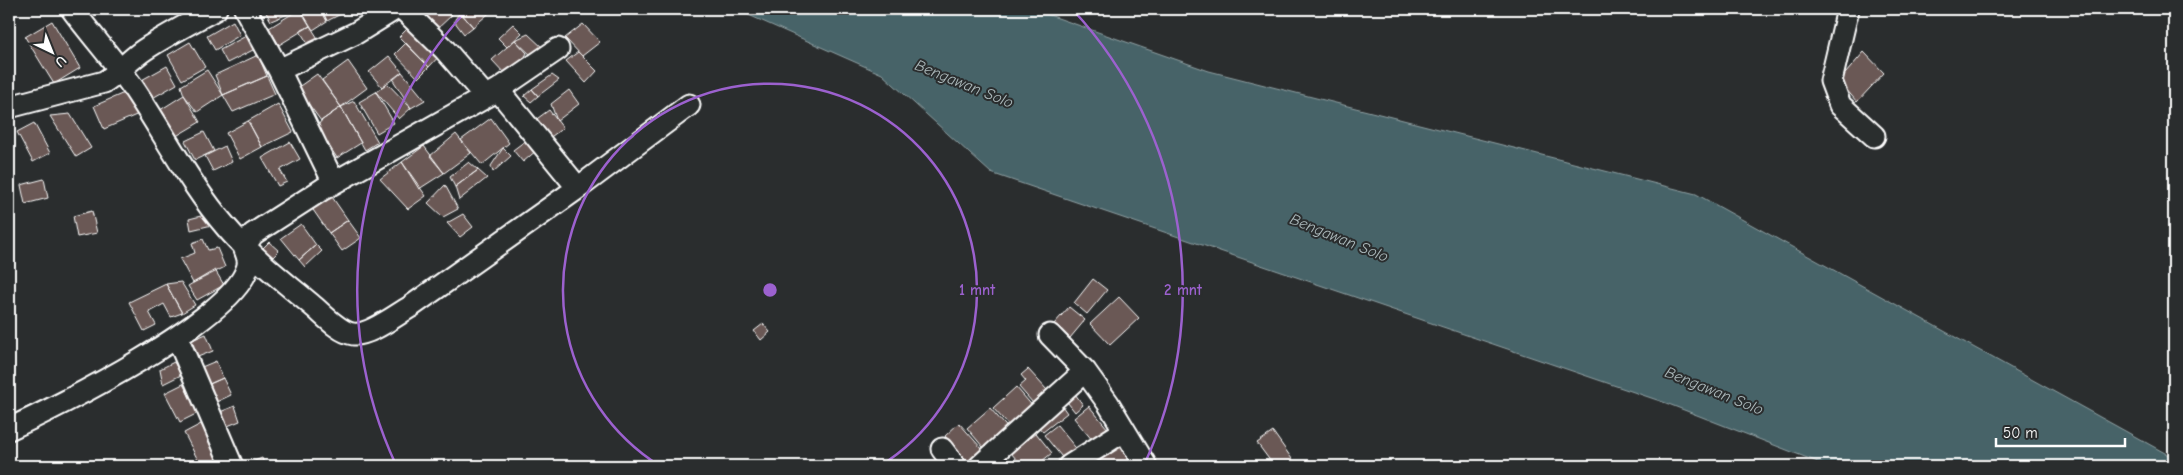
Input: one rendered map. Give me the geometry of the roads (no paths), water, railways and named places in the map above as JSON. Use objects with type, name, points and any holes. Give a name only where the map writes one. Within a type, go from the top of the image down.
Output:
[{"type":"street","points":[[72,9],[120,71],[202,195],[244,247],[346,332],[360,334],[410,307],[578,188],[689,105]]},
{"type":"street","points":[[9,107],[104,82],[144,50],[216,9]]},
{"type":"street","points":[[245,9],[278,70],[334,183]]},
{"type":"street","points":[[278,70],[356,33],[395,9]]},
{"type":"street","points":[[403,9],[491,93],[578,188]]},
{"type":"street","points":[[1848,9],[1831,81],[1840,105],[1874,136]]},
{"type":"street","points":[[244,247],[253,234],[334,183],[491,93],[558,49]]},
{"type":"street","points":[[9,429],[69,400],[177,337],[216,308],[240,283],[247,269],[248,258],[244,247]]},
{"type":"street","points":[[1050,335],[1085,371],[1108,403],[1146,466]]},
{"type":"street","points":[[177,337],[232,466]]},
{"type":"street","points":[[980,466],[1085,371]]},
{"type":"street","points":[[1069,466],[1124,431]]},
{"type":"street","points":[[942,449],[955,466]]},
{"type":"water","name":"Bengawan Solo","points":[[735,9],[1032,9],[1209,71],[1696,194],[2174,458],[2174,466],[1828,466],[1666,403],[991,173],[882,74]]}]
